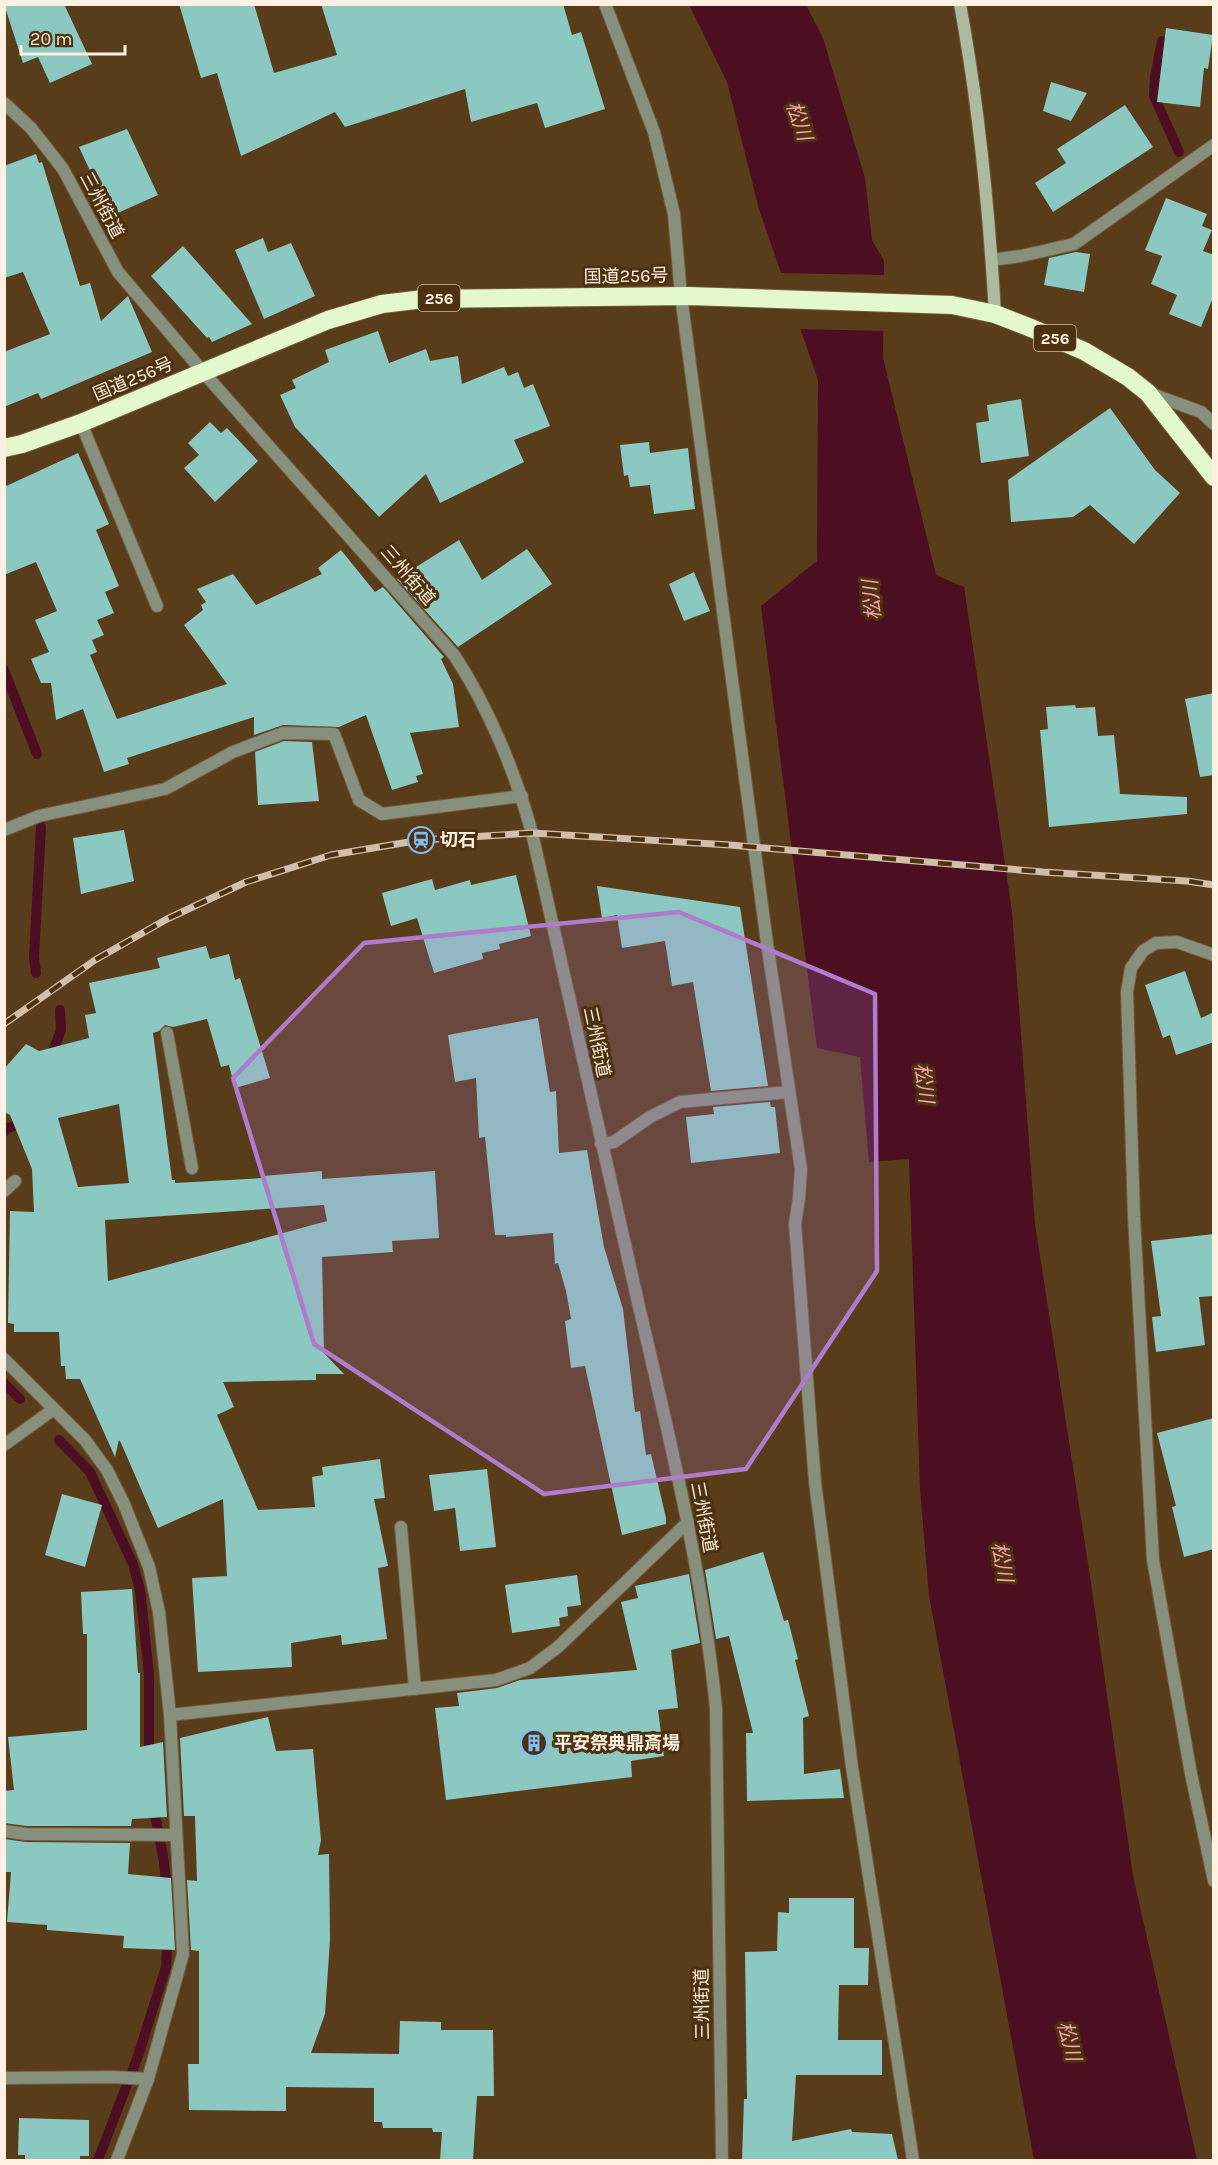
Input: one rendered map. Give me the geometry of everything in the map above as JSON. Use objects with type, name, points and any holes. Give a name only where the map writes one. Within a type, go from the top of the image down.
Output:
[{"type":"highway","name":"国道256号","points":[[4,448],[81,423],[328,320],[382,304],[424,298],[684,296],[952,305],[995,314],[1084,351],[1128,377],[1148,393],[1214,477]]},
{"type":"street","points":[[605,4],[654,132],[674,214],[767,943],[801,1169],[800,1198],[795,1224],[815,1482],[852,1767],[913,2160]]},
{"type":"street","points":[[960,4],[978,119],[995,314]]},
{"type":"street","name":"三州街道","points":[[4,103],[31,128],[63,169],[118,272],[203,372],[454,655],[470,678],[522,796],[688,1522],[711,1661],[716,1708],[722,2160]]},
{"type":"street","points":[[992,260],[1074,244],[1214,145]]},
{"type":"street","points":[[1148,393],[1201,412],[1214,424]]},
{"type":"street","points":[[81,423],[157,606]]},
{"type":"street","points":[[4,830],[39,816],[165,789],[233,752],[283,734],[334,734],[359,800],[382,814],[522,796]]},
{"type":"street","points":[[1214,955],[1177,942],[1156,943],[1143,951],[1131,968],[1127,992],[1134,1217],[1153,1560],[1191,1774],[1214,1881]]},
{"type":"street","points":[[167,1033],[192,1168]]},
{"type":"street","points":[[601,1144],[614,1142],[650,1117],[680,1102],[789,1092]]},
{"type":"street","points":[[4,1191],[15,1181]]},
{"type":"street","points":[[4,1359],[85,1440],[107,1470],[124,1504],[149,1567],[159,1612],[170,1715],[173,1835],[183,1954],[146,2079],[117,2160]]},
{"type":"street","points":[[4,1445],[54,1409]]},
{"type":"street","points":[[170,1715],[496,1680],[530,1668],[558,1647],[688,1522]]},
{"type":"street","points":[[401,1527],[415,1689]]},
{"type":"street","points":[[4,1831],[26,1834],[173,1835]]},
{"type":"street","points":[[4,2078],[146,2079]]},
{"type":"highlighted area","points":[[679,912],[875,994],[877,1271],[746,1469],[544,1494],[314,1344],[233,1078],[364,943]]},
{"type":"water","name":"松川","points":[[689,5],[806,5],[823,38],[865,178],[872,240],[884,261],[883,358],[936,575],[964,587],[1012,912],[1035,1224],[1090,1576],[1133,1876],[1197,2160],[1034,2160],[929,1596],[920,1489],[909,1159],[869,1162],[860,1057],[817,1048],[761,606],[817,561],[818,380],[759,209],[727,82]]},
{"type":"pier","points":[[777,273],[886,275],[886,331],[796,329]]},
{"type":"building","points":[[4,4],[64,4],[92,64],[50,83],[38,57],[23,63]]},
{"type":"building","points":[[179,4],[254,4],[274,73],[337,55],[321,4],[563,4],[572,35],[581,32],[605,109],[545,128],[537,103],[471,122],[465,89],[345,127],[335,112],[241,156],[217,73],[201,78]]},
{"type":"building","points":[[1166,28],[1213,35],[1208,69],[1204,68],[1200,107],[1157,102]]},
{"type":"building","points":[[1051,82],[1087,93],[1071,121],[1043,111]]},
{"type":"building","points":[[1125,105],[1153,147],[1053,212],[1035,183],[1066,163],[1057,149]]},
{"type":"building","points":[[127,129],[158,195],[111,216],[79,147]]},
{"type":"building","points":[[36,154],[39,163],[42,162],[80,286],[90,283],[101,321],[128,296],[152,352],[41,399],[38,393],[4,407],[4,352],[50,334],[23,272],[4,278],[4,166]]},
{"type":"building","points":[[1166,198],[1207,214],[1202,226],[1212,230],[1203,251],[1214,255],[1214,295],[1201,327],[1169,314],[1177,295],[1151,284],[1162,256],[1145,250]]},
{"type":"building","points":[[263,238],[268,252],[291,243],[315,296],[264,319],[235,250]]},
{"type":"building","points":[[183,246],[252,324],[212,342],[151,276]]},
{"type":"building","points":[[1076,252],[1090,254],[1084,292],[1044,285],[1049,258]]},
{"type":"building","points":[[378,331],[389,363],[426,349],[430,361],[458,356],[462,384],[504,367],[508,376],[518,372],[524,388],[533,384],[550,426],[514,440],[524,462],[440,503],[426,474],[379,517],[295,427],[280,395],[296,388],[292,380],[329,362],[325,350]]},
{"type":"building","points":[[1021,399],[1029,456],[981,463],[976,423],[989,421],[987,405]]},
{"type":"building","points":[[1110,408],[1155,470],[1180,493],[1134,544],[1090,505],[1073,517],[1011,522],[1008,480]]},
{"type":"building","points":[[210,422],[221,433],[227,428],[258,461],[215,502],[184,468],[199,455],[188,443]]},
{"type":"building","points":[[649,442],[650,453],[688,448],[695,509],[654,514],[650,485],[630,487],[628,475],[624,476],[620,445]]},
{"type":"building","points":[[78,453],[109,524],[96,530],[119,586],[105,592],[114,613],[97,620],[104,635],[92,640],[97,652],[90,655],[117,719],[227,684],[184,625],[203,610],[201,605],[206,602],[197,589],[233,574],[256,605],[322,574],[318,568],[341,550],[375,592],[383,587],[444,657],[441,659],[453,684],[459,727],[410,733],[423,774],[416,776],[418,782],[392,790],[366,715],[339,727],[283,725],[254,735],[254,717],[127,758],[129,764],[104,772],[83,709],[56,720],[51,683],[41,683],[31,659],[49,652],[35,620],[57,611],[36,562],[4,575],[4,487]]},
{"type":"building","points":[[459,540],[482,580],[527,549],[552,584],[458,647],[397,579]]},
{"type":"building","points":[[694,572],[710,611],[684,621],[669,584]]},
{"type":"building","points":[[1214,693],[1214,775],[1200,777],[1185,699]]},
{"type":"building","points":[[1075,705],[1076,708],[1095,707],[1098,736],[1114,735],[1120,794],[1187,797],[1187,814],[1049,827],[1040,730],[1048,729],[1046,707]]},
{"type":"building","points":[[284,741],[312,742],[319,801],[258,805],[255,752]]},
{"type":"building","points":[[124,830],[134,881],[81,894],[73,838]]},
{"type":"building","points":[[516,875],[531,936],[499,944],[500,949],[482,953],[483,959],[434,973],[417,918],[391,926],[382,893],[432,879],[435,890],[470,880],[471,885]]},
{"type":"building","points":[[597,886],[740,907],[768,1086],[711,1091],[693,982],[672,986],[665,941],[622,948],[617,915],[602,918]]},
{"type":"building","points":[[206,946],[210,959],[229,954],[235,980],[240,978],[270,1078],[235,1088],[229,1065],[221,1067],[207,1019],[173,1027],[165,1025],[153,1033],[172,1180],[175,1180],[175,1183],[263,1178],[263,1176],[322,1171],[322,1179],[435,1171],[439,1238],[392,1241],[393,1252],[322,1257],[324,1353],[344,1374],[316,1374],[316,1380],[223,1382],[234,1407],[217,1415],[258,1510],[315,1507],[312,1477],[323,1475],[322,1467],[380,1459],[385,1498],[374,1499],[388,1566],[378,1568],[387,1639],[342,1645],[341,1635],[291,1643],[292,1667],[198,1672],[192,1578],[227,1576],[223,1499],[158,1528],[121,1443],[119,1440],[115,1457],[80,1379],[66,1379],[65,1366],[61,1366],[59,1332],[14,1332],[14,1324],[8,1323],[10,1211],[34,1212],[32,1169],[10,1115],[4,1112],[4,1069],[26,1044],[39,1051],[89,1038],[85,1015],[96,1013],[89,983],[160,968],[157,958]],"holes":[[[119,1104],[129,1183],[78,1187],[58,1118]],[[324,1205],[327,1221],[108,1281],[105,1220]]]},
{"type":"building","points":[[1185,971],[1201,1018],[1214,1012],[1214,1042],[1176,1055],[1170,1035],[1163,1038],[1145,985]]},
{"type":"building","points":[[538,1018],[550,1092],[556,1091],[559,1153],[587,1150],[604,1247],[623,1309],[635,1412],[640,1411],[646,1455],[651,1454],[666,1518],[666,1524],[622,1535],[585,1366],[571,1368],[565,1321],[571,1319],[558,1263],[555,1264],[553,1233],[506,1237],[506,1235],[495,1235],[485,1137],[479,1138],[476,1078],[455,1082],[448,1035]]},
{"type":"building","points":[[770,1102],[771,1107],[775,1107],[780,1153],[691,1163],[686,1117],[714,1114],[713,1107]]},
{"type":"building","points":[[1214,1234],[1214,1296],[1199,1297],[1205,1345],[1156,1352],[1152,1317],[1161,1316],[1151,1241]]},
{"type":"building","points":[[1214,1418],[1214,1549],[1184,1557],[1172,1507],[1176,1506],[1157,1433]]},
{"type":"building","points":[[487,1469],[496,1547],[460,1551],[455,1508],[434,1511],[429,1475]]},
{"type":"building","points":[[62,1494],[102,1505],[85,1567],[45,1555]]},
{"type":"building","points":[[763,1552],[784,1621],[788,1620],[809,1716],[803,1718],[804,1774],[840,1769],[844,1798],[747,1801],[746,1733],[753,1733],[729,1636],[716,1639],[705,1570]]},
{"type":"building","name":"平安祭典鼎斎場","points":[[689,1574],[700,1643],[671,1650],[678,1708],[658,1710],[664,1756],[631,1761],[632,1777],[446,1800],[435,1708],[459,1706],[457,1693],[497,1688],[520,1680],[637,1670],[621,1602],[638,1598],[635,1586]]},
{"type":"building","points":[[577,1575],[581,1605],[567,1607],[568,1616],[559,1618],[560,1626],[512,1633],[505,1585]]},
{"type":"building","points":[[132,1589],[138,1673],[140,1673],[140,1747],[163,1742],[167,1817],[132,1819],[131,1826],[27,1826],[4,1823],[4,1791],[14,1790],[8,1737],[87,1730],[87,1634],[83,1634],[81,1592]]},
{"type":"building","points":[[268,1717],[276,1751],[313,1749],[321,1840],[318,1855],[329,1854],[330,1940],[325,2014],[311,2053],[399,2054],[400,2021],[441,2022],[441,2030],[493,2030],[494,2096],[477,2096],[473,2160],[440,2160],[442,2132],[433,2132],[432,2128],[383,2128],[382,2122],[374,2122],[374,2088],[286,2087],[286,2111],[189,2110],[188,2064],[199,2064],[199,1951],[191,1950],[187,1880],[197,1881],[195,1816],[184,1816],[180,1738]]},
{"type":"building","points":[[4,1839],[26,1842],[130,1843],[128,1874],[171,1878],[175,1950],[123,1948],[124,1936],[47,1930],[47,1925],[7,1922],[11,1872],[4,1872]]},
{"type":"building","points":[[789,1898],[854,1898],[854,1948],[869,1948],[868,1985],[839,1985],[838,2040],[882,2040],[882,2075],[796,2075],[792,2141],[851,2129],[852,2132],[892,2134],[898,2160],[742,2160],[744,2099],[747,2099],[745,1952],[777,1951],[778,1912],[789,1913]]},
{"type":"building","points":[[19,2118],[89,2120],[89,2156],[80,2156],[80,2160],[25,2160],[25,2155],[18,2155]]},
{"type":"waterway","points":[[1162,41],[1154,96],[1179,152]]},
{"type":"waterway","points":[[4,670],[37,754]]},
{"type":"waterway","points":[[36,973],[34,957],[41,827]]},
{"type":"waterway","points":[[50,1059],[61,1030],[60,1010]]},
{"type":"waterway","points":[[4,1132],[5,1129],[27,1122]]},
{"type":"waterway","points":[[4,1383],[20,1399]]},
{"type":"waterway","points":[[59,1440],[90,1472],[133,1564],[140,1590],[149,1674],[149,1759]]},
{"type":"waterway","points":[[153,1804],[167,1892]]},
{"type":"waterway","points":[[98,2160],[138,2056],[166,1967],[168,1937]]},
{"type":"railway","points":[[4,1024],[95,960],[167,919],[246,882],[331,855],[421,840],[532,833],[730,845],[1214,885]]},
{"type":"place","name":"切石","points":[[421,840]]},
{"type":"place","name":"平安祭典鼎斎場","points":[[534,1743]]}]
